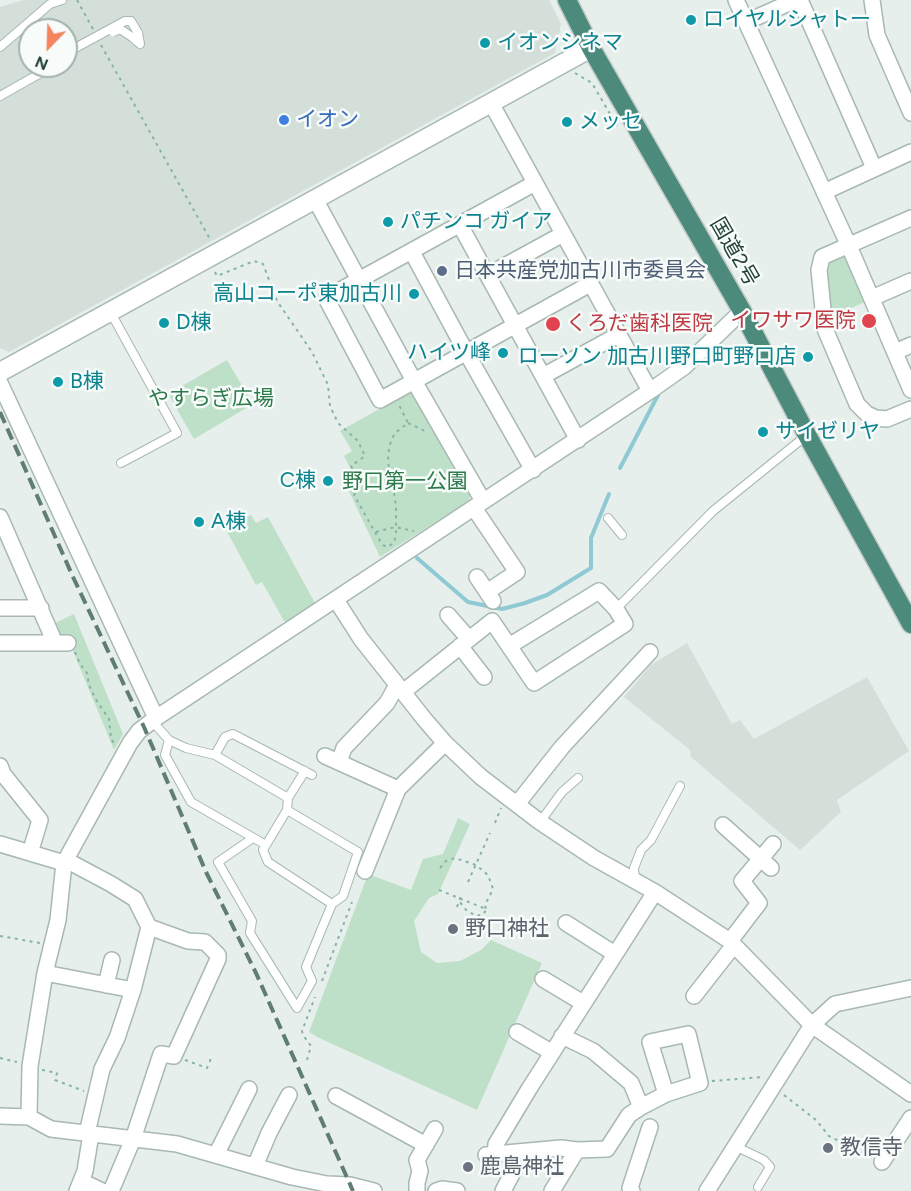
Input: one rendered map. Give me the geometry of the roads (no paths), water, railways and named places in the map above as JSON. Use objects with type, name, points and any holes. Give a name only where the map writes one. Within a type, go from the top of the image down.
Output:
[{"type":"highway","name":"国道2号","points":[[567,0],[591,48],[742,311],[807,435],[906,604],[911,624]]},
{"type":"street","points":[[736,0],[849,246],[911,390]]},
{"type":"street","points":[[746,22],[798,0],[874,168]]},
{"type":"street","points":[[872,0],[877,35],[911,113]]},
{"type":"street","points":[[0,372],[591,48]]},
{"type":"street","points":[[491,103],[650,391]]},
{"type":"street","points":[[824,192],[911,152]]},
{"type":"street","points":[[535,183],[326,298],[380,400],[590,284]]},
{"type":"street","points":[[315,199],[440,426],[479,504],[517,572],[490,597],[477,577]]},
{"type":"street","points":[[911,218],[822,257],[819,270],[825,329],[857,404],[867,414],[887,419],[911,408]]},
{"type":"street","points":[[460,225],[578,440]]},
{"type":"street","points":[[488,275],[563,234]]},
{"type":"street","points":[[412,252],[533,470]]},
{"type":"street","points":[[872,298],[911,281]]},
{"type":"street","points":[[29,1117],[30,1067],[45,973],[58,920],[65,861],[130,743],[139,732],[650,391],[684,367],[742,311]]},
{"type":"street","points":[[543,376],[618,335]]},
{"type":"street","points":[[894,352],[911,345]]},
{"type":"street","points":[[0,382],[154,720]]},
{"type":"street","points":[[0,517],[41,608],[59,640],[0,643]]},
{"type":"street","points":[[398,789],[332,759],[400,688],[492,621],[534,683],[625,624],[616,609],[598,591],[509,646]]},
{"type":"street","points":[[336,600],[361,639],[445,743],[510,803],[594,858],[655,892],[732,943],[812,1025],[911,1094]]},
{"type":"street","points":[[0,608],[41,608]]},
{"type":"street","points":[[448,615],[484,677]]},
{"type":"street","points":[[510,803],[650,652]]},
{"type":"street","points":[[365,871],[398,789],[445,743]]},
{"type":"street","points":[[0,766],[3,774],[40,820],[30,853]]},
{"type":"street","points":[[723,825],[766,864]]},
{"type":"street","points":[[0,844],[65,861],[111,884],[135,899],[149,927],[133,990],[117,1038],[102,1069],[89,1134],[85,1171],[79,1186],[102,1191]]},
{"type":"street","points":[[694,996],[759,903],[742,881],[766,864],[773,844]]},
{"type":"street","points":[[655,892],[551,1053],[490,1155],[561,1148],[607,1149],[629,1115],[666,1094],[700,1083],[688,1034],[650,1042],[666,1094]]},
{"type":"street","points":[[566,923],[615,954]]},
{"type":"street","points":[[111,1191],[133,1139],[161,1054],[174,1056],[218,959],[218,955],[205,942],[188,941],[149,927]]},
{"type":"street","points":[[106,985],[112,960]]},
{"type":"street","points":[[45,973],[133,990]]},
{"type":"street","points":[[543,979],[583,1003]]},
{"type":"street","points":[[707,1191],[812,1025],[835,1004],[911,988]]},
{"type":"street","points":[[518,1032],[551,1053]]},
{"type":"street","points":[[562,1036],[593,1051],[631,1083],[641,1107]]},
{"type":"street","points":[[216,1155],[249,1089]]},
{"type":"street","points":[[255,1166],[269,1133],[290,1095]]},
{"type":"street","points":[[336,1096],[354,1098],[426,1145]]},
{"type":"street","points":[[0,1116],[29,1117],[51,1129],[177,1144],[255,1166],[289,1184],[370,1190]]},
{"type":"street","points":[[882,1162],[911,1118]]},
{"type":"street","points":[[632,1191],[630,1188],[650,1126]]},
{"type":"street","points":[[417,1191],[420,1171],[417,1160],[435,1130]]},
{"type":"street","points":[[552,1191],[577,1150]]},
{"type":"street","points":[[503,1191],[512,1174]]},
{"type":"street","points":[[436,1191],[442,1189],[457,1191]]},
{"type":"lane","points":[[0,47],[50,4],[62,0]]},
{"type":"lane","points":[[78,46],[125,21],[130,21],[135,35],[120,29],[78,52]]},
{"type":"lane","points":[[0,90],[22,78]]},
{"type":"lane","points":[[0,96],[32,78]]},
{"type":"lane","points":[[111,311],[177,433],[122,463]]},
{"type":"lane","points":[[616,609],[713,511],[807,435]]},
{"type":"lane","points":[[608,518],[622,535]]},
{"type":"lane","points":[[154,720],[169,740],[186,748],[215,755],[288,798]]},
{"type":"lane","points":[[215,755],[225,737],[233,734],[309,773],[288,798],[287,810],[263,850],[268,862],[332,904]]},
{"type":"lane","points":[[169,740],[165,755],[191,802],[266,845]]},
{"type":"lane","points":[[540,822],[562,792],[578,778]]},
{"type":"lane","points":[[635,881],[634,868],[641,850],[651,840],[680,786]]},
{"type":"lane","points":[[253,838],[218,862],[252,921],[250,933],[297,1008],[312,981],[306,967],[332,904],[344,896],[358,852],[287,810]]},
{"type":"lane","points":[[735,1146],[764,1160],[770,1167],[758,1187]]},
{"type":"waterway","points":[[620,468],[658,395]]},
{"type":"waterway","points":[[417,558],[468,602],[502,609],[525,603],[547,595],[591,568],[591,538],[609,494]]},
{"type":"railway","points":[[0,412],[73,577],[144,727],[206,872],[256,973],[353,1191]]},
{"type":"place","name":"ロイヤルシャトー","points":[[691,20]]},
{"type":"place","name":"イオンシネマ","points":[[485,43]]},
{"type":"place","name":"イオン","points":[[284,120]]},
{"type":"place","name":"メッセ","points":[[567,122]]},
{"type":"place","name":"パチンコ ガイア","points":[[388,222]]},
{"type":"place","name":"日本共産党加古川市委員会","points":[[442,271]]},
{"type":"place","name":"高山コーポ東加古川","points":[[414,294]]},
{"type":"place","name":"イワサワ医院","points":[[869,321]]},
{"type":"place","name":"D棟","points":[[164,323]]},
{"type":"place","name":"くろだ歯科医院","points":[[553,324]]},
{"type":"place","name":"ハイツ峰","points":[[503,353]]},
{"type":"place","name":"ローソン 加古川野口町野口店","points":[[808,357]]},
{"type":"place","name":"B棟","points":[[58,382]]},
{"type":"place","name":"サイゼリヤ","points":[[763,432]]},
{"type":"place","name":"C棟","points":[[328,481]]},
{"type":"place","name":"A棟","points":[[199,522]]},
{"type":"place","name":"野口神社","points":[[453,929]]},
{"type":"place","name":"教信寺","points":[[828,1148]]},
{"type":"place","name":"鹿島神社","points":[[468,1167]]},
{"type":"park label","name":"やすらぎ広場","points":[[211,399]]},
{"type":"park label","name":"野口第一公園","points":[[405,482]]}]
